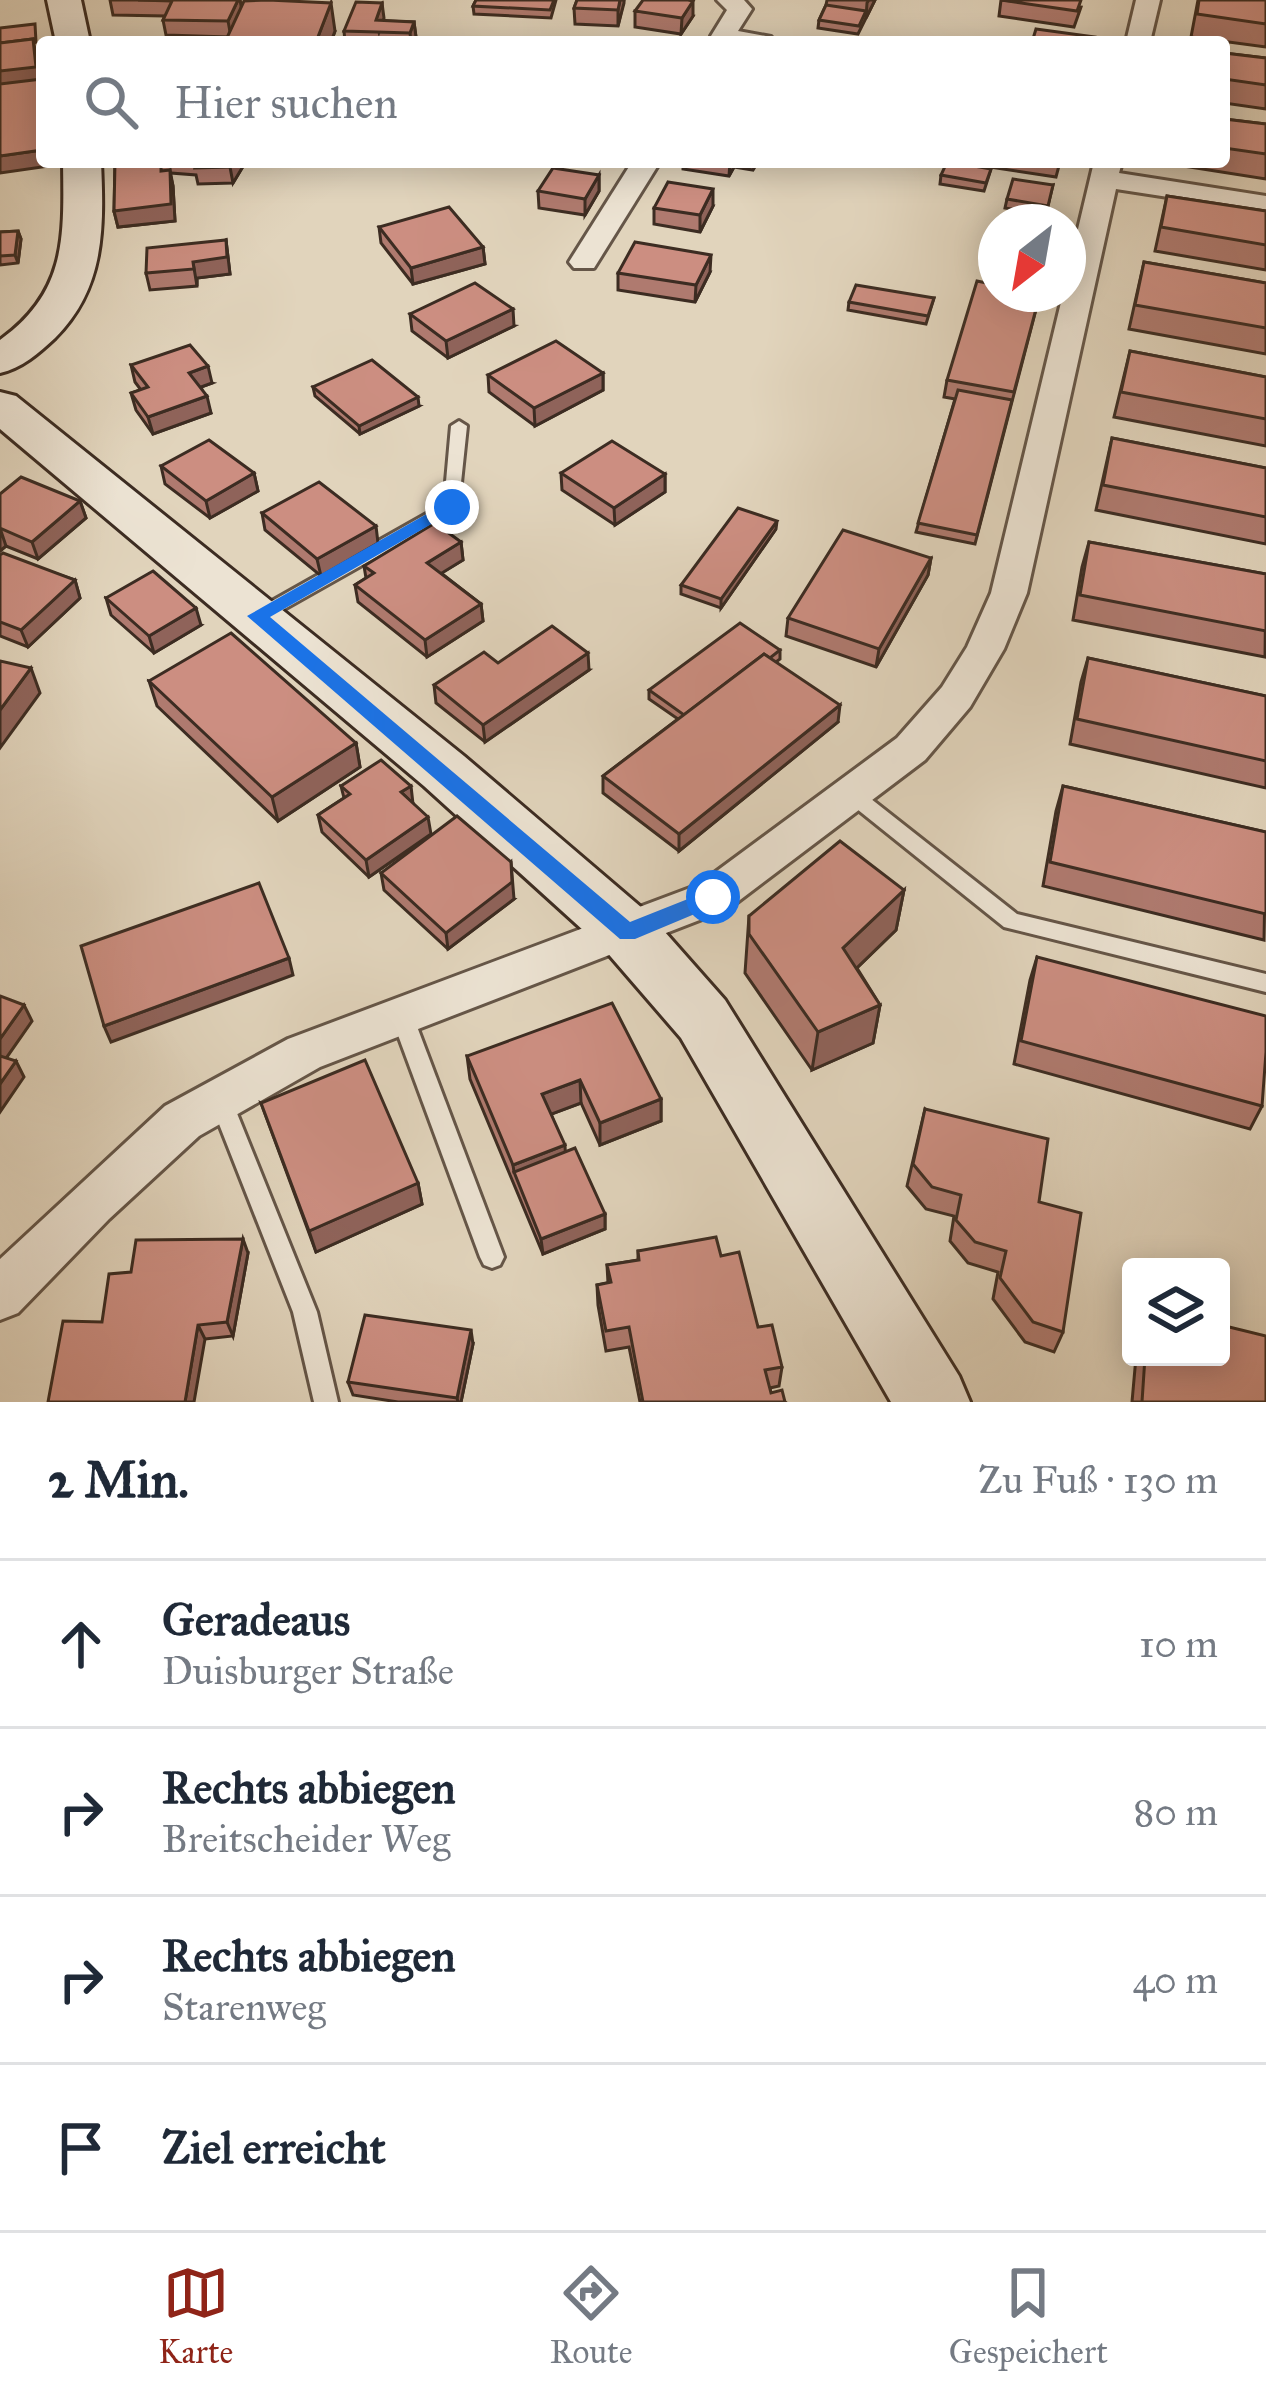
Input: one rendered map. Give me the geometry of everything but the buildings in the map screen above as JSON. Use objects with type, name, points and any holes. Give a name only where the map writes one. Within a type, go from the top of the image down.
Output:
[{"type":"street","points":[[64,0],[72,36]]},
{"type":"street","points":[[723,36],[740,8],[730,0]]},
{"type":"street","points":[[1139,36],[1148,0]]},
{"type":"street","points":[[0,361],[44,325],[70,290],[85,247],[82,168]]},
{"type":"street","points":[[584,262],[642,168]]},
{"type":"street","points":[[0,1295],[182,1120],[304,1053],[713,897],[911,749],[956,697],[985,649],[1009,593],[1106,170],[1266,204]]},
{"type":"street","points":[[0,406],[256,616],[627,932],[703,1019],[933,1402]]},
{"type":"lane","points":[[256,616],[452,507],[459,426]]},
{"type":"lane","points":[[854,796],[1011,921],[1266,983]]},
{"type":"lane","points":[[402,1016],[492,1257]]},
{"type":"lane","points":[[220,1100],[304,1312],[326,1402]]},
{"type":"route","points":[[452,507],[256,616],[627,932],[713,897]]}]
